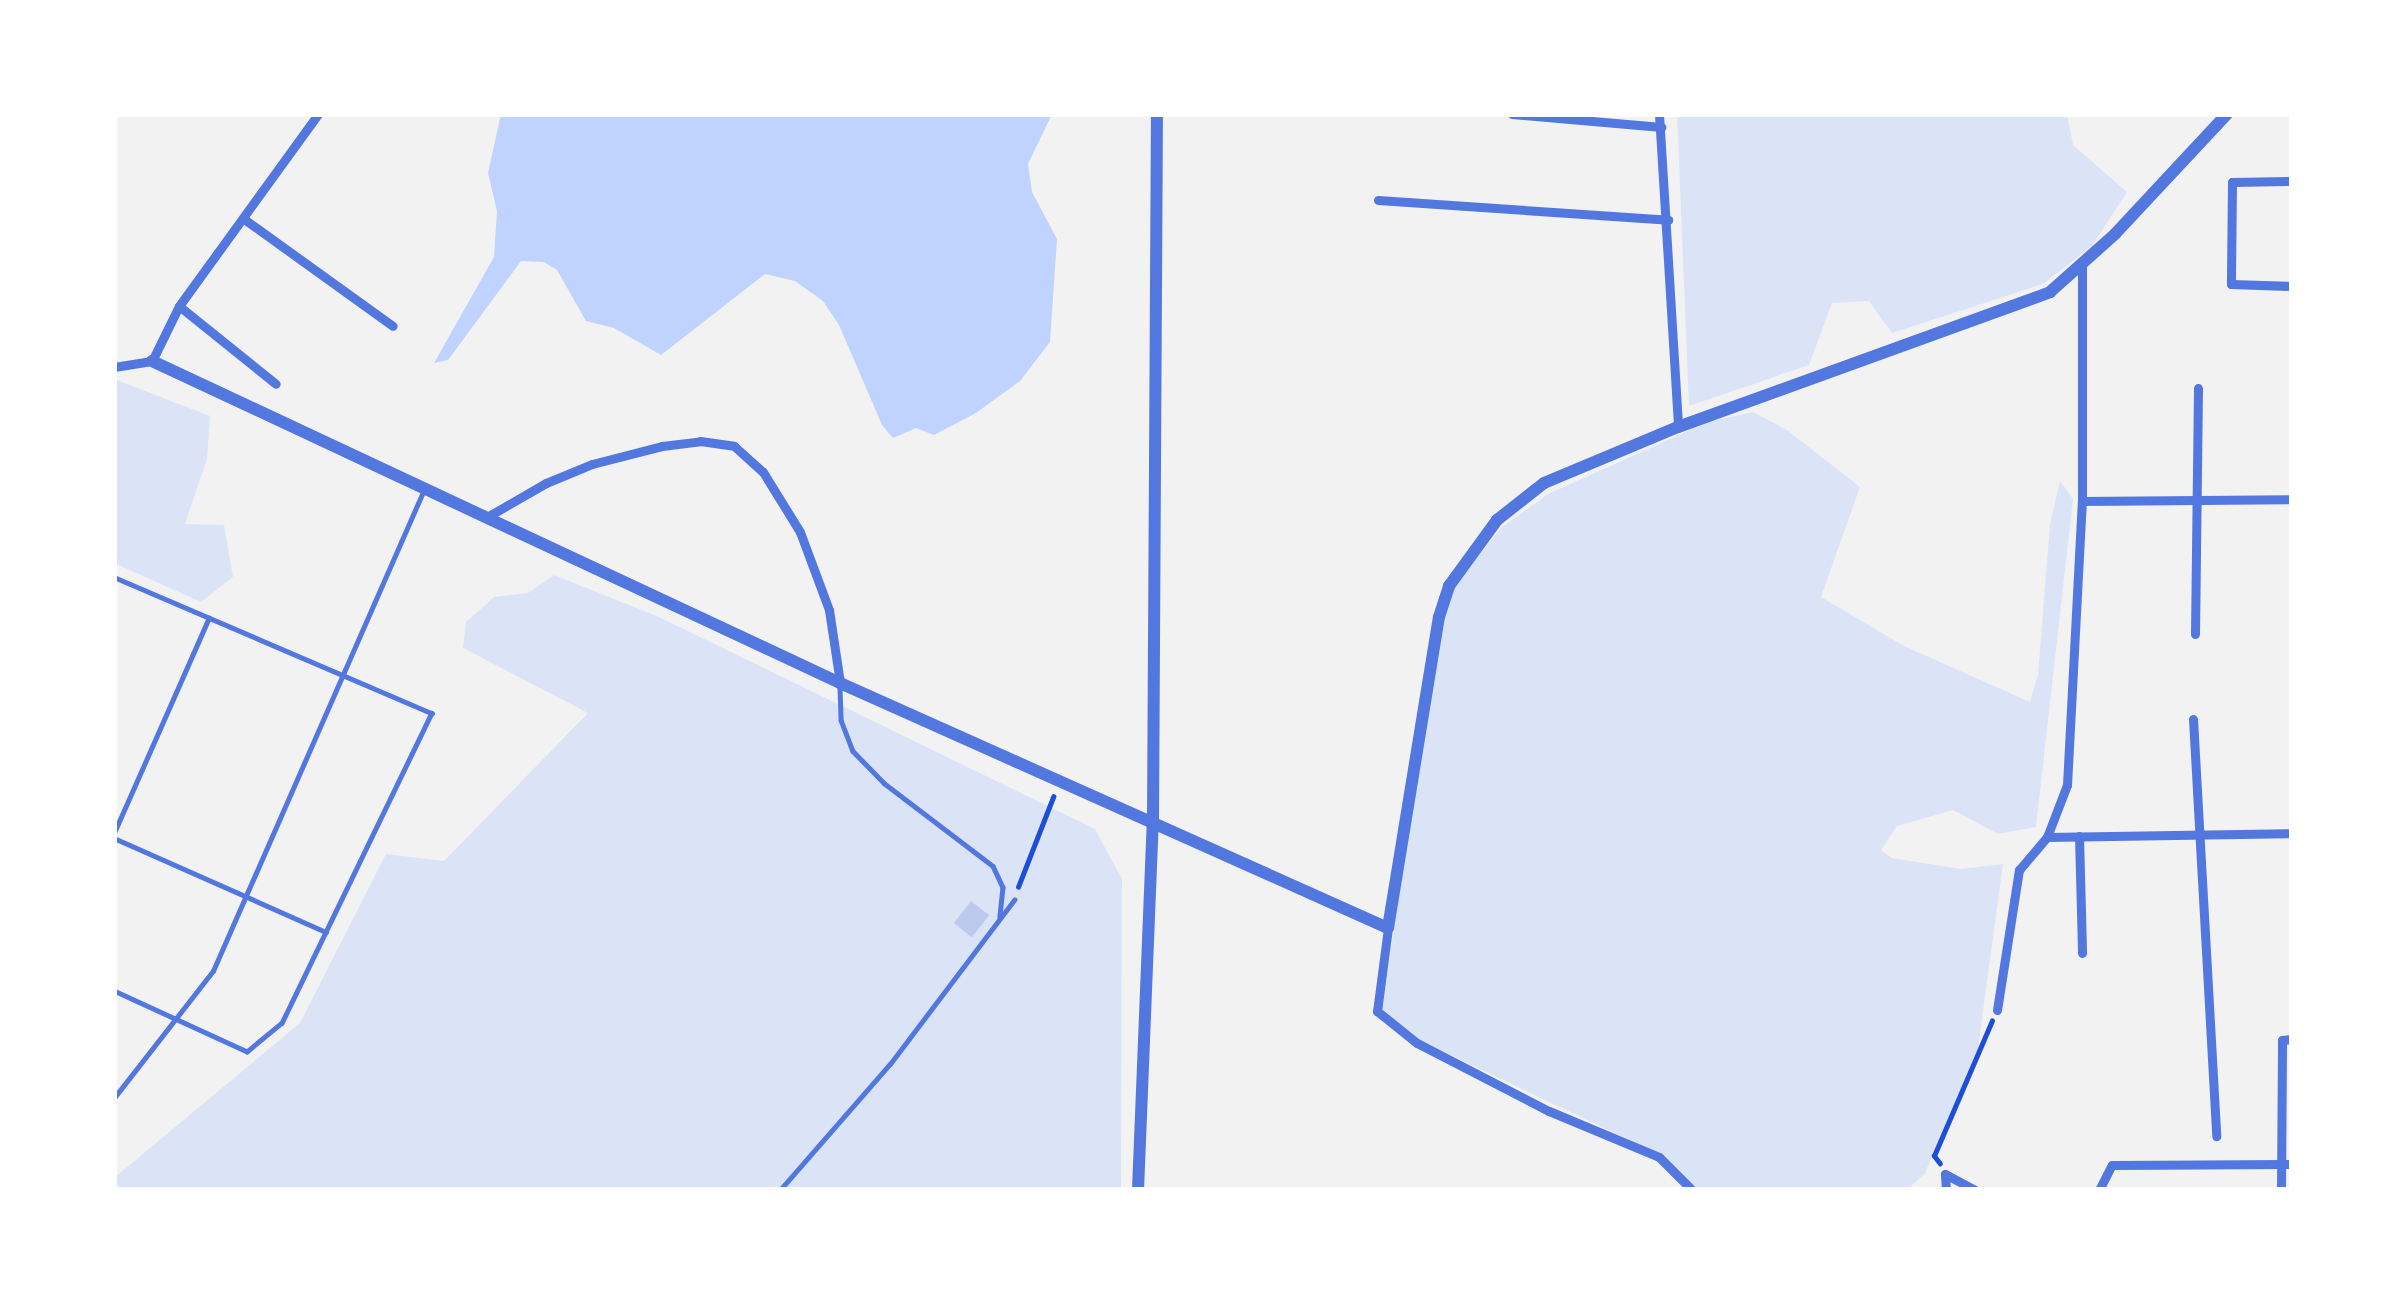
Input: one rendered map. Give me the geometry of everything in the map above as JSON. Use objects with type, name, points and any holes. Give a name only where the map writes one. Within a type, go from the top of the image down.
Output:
[{"type":"street","points":[[1138,1190],[1153,822],[1157,114]]},
{"type":"street","points":[[1512,114],[1660,127]]},
{"type":"street","points":[[1660,114],[1678,427]]},
{"type":"street","points":[[1692,1190],[1659,1156],[1550,1111],[1435,1052],[1377,1011],[1438,617],[1449,586],[1497,520],[1544,484],[1678,427],[2050,292],[2227,114]]},
{"type":"street","points":[[152,361],[179,306],[312,116]]},
{"type":"street","points":[[2292,181],[2232,182],[2230,284],[2292,286]]},
{"type":"street","points":[[1378,200],[1668,220]]},
{"type":"street","points":[[244,219],[393,326]]},
{"type":"street","points":[[1997,1010],[2019,870],[2047,837],[2067,784],[2082,500],[2081,265]]},
{"type":"street","points":[[179,306],[276,384]]},
{"type":"street","points":[[114,367],[152,361],[840,683],[1388,928]]},
{"type":"street","points":[[2195,634],[2198,388]]},
{"type":"street","points":[[487,517],[592,464],[700,441],[734,446],[763,472],[800,532],[829,610],[840,683]]},
{"type":"street","points":[[2082,500],[2292,500]]},
{"type":"street","points":[[2193,719],[2216,1136]]},
{"type":"street","points":[[2047,837],[2292,833]]},
{"type":"street","points":[[2079,836],[2081,953]]},
{"type":"street","points":[[2281,1190],[2287,1107],[2282,1040],[2292,1039]]},
{"type":"street","points":[[2099,1190],[2112,1165],[2286,1164]]},
{"type":"street","points":[[1945,1174],[1946,1190]]},
{"type":"street","points":[[1945,1174],[1976,1190]]},
{"type":"lane","points":[[114,1098],[213,971],[425,488]]},
{"type":"lane","points":[[114,577],[432,713],[282,1023],[247,1052],[114,992]]},
{"type":"lane","points":[[208,617],[114,836],[326,932]]},
{"type":"lane","points":[[840,683],[841,720],[853,751],[884,783],[993,866],[1004,887],[1000,917]]},
{"type":"lane","points":[[780,1190],[890,1064],[1014,899]]},
{"type":"path","points":[[1014,899],[1059,781]]},
{"type":"path","points":[[1945,1174],[1934,1156],[1997,1010]]},
{"type":"shaded area","points":[[1677,114],[2067,114],[2073,145],[2127,192],[2092,246],[2043,284],[1892,333],[1869,301],[1832,303],[1809,365],[1689,406]]},
{"type":"shaded area","points":[[114,379],[210,416],[207,459],[185,524],[224,525],[233,577],[201,602],[114,563]]},
{"type":"shaded area","points":[[1753,412],[1787,430],[1860,487],[1821,597],[1904,646],[2030,702],[2038,675],[2050,524],[2060,481],[2073,499],[2036,827],[1998,834],[1953,810],[1897,826],[1881,850],[1892,858],[1961,869],[2003,864],[1978,1048],[1925,1173],[1907,1190],[1697,1190],[1659,1154],[1419,1040],[1382,1009],[1441,618],[1455,585],[1502,527],[1548,494],[1708,422]]},
{"type":"shaded area","points":[[554,575],[659,617],[1095,829],[1122,879],[1121,1190],[114,1190],[114,1178],[300,1023],[386,854],[444,861],[588,713],[463,648],[466,622],[494,597],[528,593]]},
{"type":"water","points":[[501,114],[1052,114],[1028,164],[1032,192],[1057,239],[1050,342],[1020,381],[976,413],[934,435],[916,428],[893,438],[882,425],[839,325],[823,301],[795,281],[765,274],[661,355],[614,328],[586,321],[557,270],[544,262],[521,261],[448,360],[434,363],[494,257],[497,211],[488,173]]},
{"type":"building","points":[[971,901],[989,915],[972,937],[954,923]]}]
